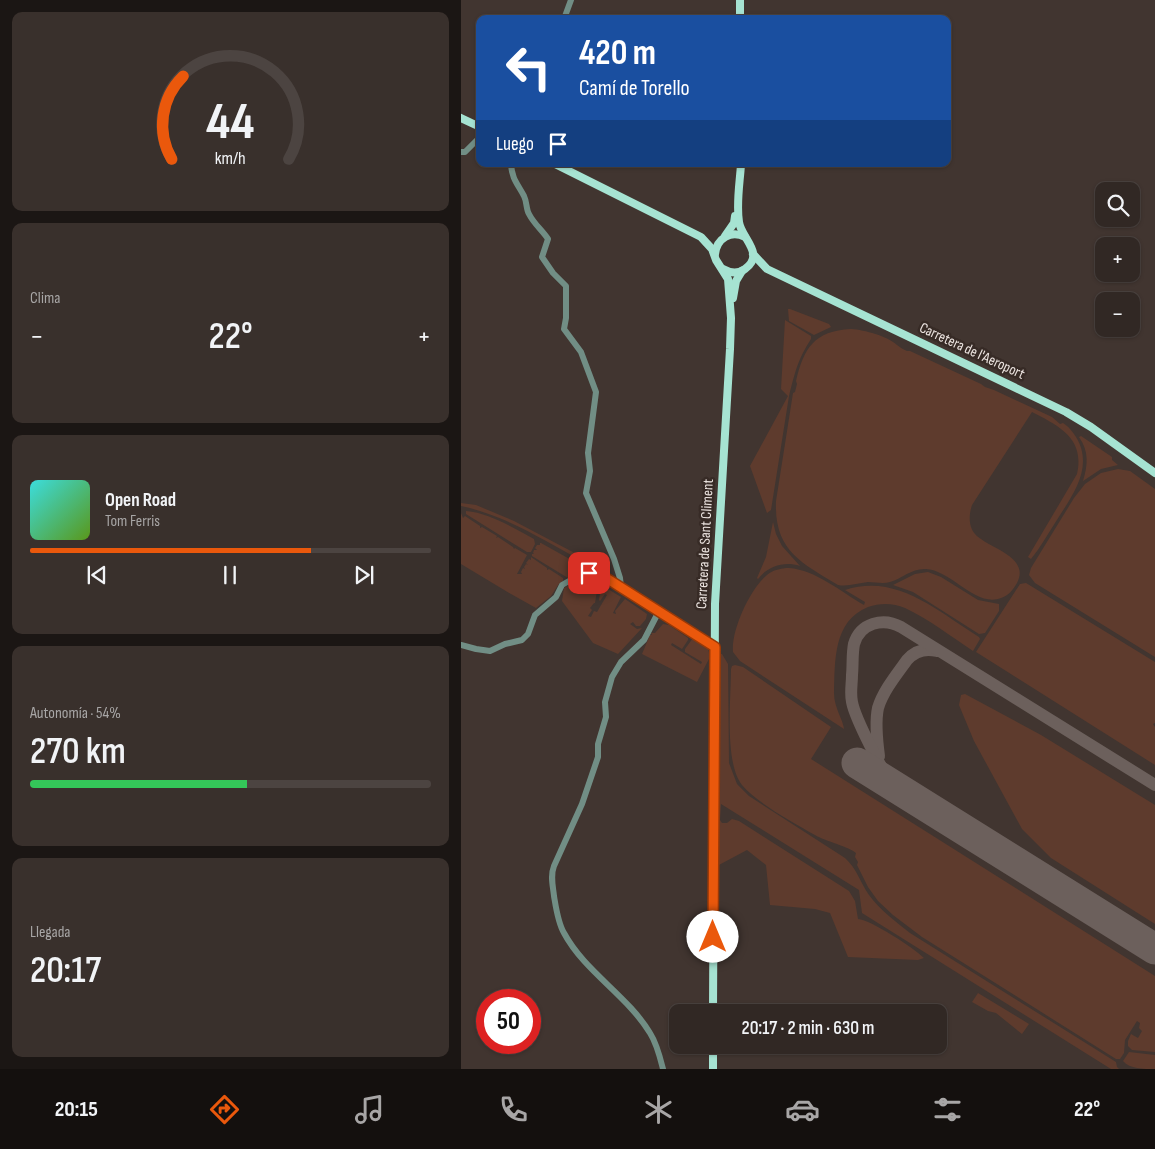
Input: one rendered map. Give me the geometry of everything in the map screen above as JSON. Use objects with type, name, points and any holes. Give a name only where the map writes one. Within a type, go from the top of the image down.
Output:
[{"type":"main road","points":[[740,0],[741,15]]},
{"type":"main road","points":[[461,118],[476,125]]},
{"type":"main road","points":[[561,167],[694,234],[707,243],[728,279],[731,318]]},
{"type":"main road","points":[[715,256],[718,244],[734,223],[739,167]]},
{"type":"main road","points":[[731,318],[735,286],[744,270],[752,261],[753,254],[752,246],[745,238],[739,224],[739,167]]},
{"type":"main road","points":[[694,234],[713,239],[735,234],[745,238]]},
{"type":"main road","name":"Carretera de l'Aeroport","points":[[753,254],[767,269],[1066,412],[1091,427],[1155,473]]},
{"type":"main road","points":[[721,268],[729,272],[744,270]]},
{"type":"main road","name":"Carretera de l'Aeroport","points":[[744,270],[767,269]]},
{"type":"main road","name":"Carretera de Sant Climent","points":[[713,1004],[715,589],[731,318]]},
{"type":"main road","points":[[713,1054],[713,1069]]},
{"type":"street","points":[[565,15],[571,0]]},
{"type":"street","points":[[461,152],[465,152],[476,141]]},
{"type":"street","points":[[511,167],[512,176],[528,206],[527,212],[547,239],[542,257],[553,273],[566,286],[564,329],[581,352],[596,392],[588,453],[590,472],[586,493],[614,559],[621,587]]},
{"type":"street","points":[[461,645],[490,651],[524,639],[528,634],[535,615],[557,596],[561,586],[579,574],[585,573],[599,574],[715,647]]},
{"type":"street","points":[[659,611],[644,640],[621,662],[612,677],[605,702],[605,720],[598,744],[599,755],[585,798],[554,866],[552,877],[555,902],[564,934],[588,964],[647,1028],[657,1048],[663,1069]]},
{"type":"shaded area","points":[[788,309],[829,324],[831,327],[814,335],[789,321]]},
{"type":"shaded area","points":[[785,320],[811,336],[811,339],[800,359],[791,387],[771,510],[767,513],[750,466],[788,396],[781,389]]},
{"type":"shaded area","points":[[851,329],[882,336],[907,351],[1052,417],[1060,424],[1063,423],[1067,426],[1076,437],[1083,460],[1079,482],[1068,503],[1031,559],[1028,557],[1077,474],[1077,451],[1068,435],[1060,428],[1032,412],[972,505],[970,520],[975,534],[1013,559],[1018,566],[1020,574],[1017,583],[1006,596],[992,600],[982,598],[945,575],[926,569],[916,570],[887,583],[868,582],[838,585],[801,561],[785,543],[779,532],[776,501],[793,393],[797,384],[799,369],[807,351],[819,338],[838,330]]},
{"type":"shaded area","points":[[1081,436],[1112,457],[1112,460],[1118,465],[1101,469],[1083,481],[1087,458],[1085,448],[1079,437]]},
{"type":"shaded area","points":[[1118,469],[1130,471],[1155,489],[1155,657],[1035,583],[1029,575],[1031,568],[1074,498],[1085,484],[1101,473]]},
{"type":"shaded area","points":[[461,503],[476,505],[514,521],[586,559],[584,562],[509,522],[461,506]]},
{"type":"shaded area","points":[[466,511],[493,518],[534,539],[535,544],[531,552],[527,552],[466,514]]},
{"type":"shaded area","points":[[461,513],[463,518],[465,516],[480,526],[480,528],[482,527],[497,536],[496,538],[498,537],[514,549],[527,555],[517,574],[522,574],[523,568],[525,569],[526,564],[528,565],[526,563],[529,559],[531,560],[531,557],[547,568],[547,570],[549,569],[563,578],[563,581],[551,596],[536,608],[461,564]]},
{"type":"shaded area","points":[[773,522],[782,546],[800,566],[782,564],[771,568],[758,579],[766,557]]},
{"type":"shaded area","points":[[540,543],[582,566],[568,578],[532,556],[534,550],[537,550],[535,548]]},
{"type":"shaded area","points":[[789,568],[819,577],[864,605],[865,602],[845,590],[864,586],[882,587],[916,597],[980,639],[973,651],[922,617],[896,605],[882,604],[868,607],[857,613],[842,632],[836,655],[834,698],[844,729],[740,661],[733,652],[738,622],[754,590],[769,573]]},
{"type":"shaded area","points":[[928,572],[941,577],[978,600],[999,604],[999,611],[985,633],[979,634],[913,592],[893,585],[915,574]]},
{"type":"shaded area","points":[[587,579],[596,582],[598,585],[595,603],[590,608],[592,610],[588,616],[591,617],[594,611],[597,612],[607,595],[605,594],[599,600],[601,587],[603,586],[621,597],[613,613],[616,614],[615,611],[625,599],[647,614],[646,619],[640,626],[636,626],[633,622],[630,624],[637,629],[642,628],[618,654],[593,643],[562,601],[564,588],[572,583]]},
{"type":"shaded area","points":[[1026,583],[1155,662],[1155,723],[1153,724],[1155,727],[1155,765],[976,652],[1020,584]]},
{"type":"shaded area","points":[[663,624],[669,625],[688,638],[682,649],[672,643],[671,645],[701,664],[702,662],[685,652],[685,649],[693,638],[708,648],[710,657],[697,682],[642,654],[650,635],[652,635],[651,633],[655,633]]},
{"type":"shaded area","points":[[722,654],[728,664],[729,763],[737,784],[749,796],[845,858],[853,867],[873,900],[888,916],[910,933],[1116,1062],[1119,1069],[1111,1069],[862,913],[859,890],[721,804],[720,820],[722,823],[727,823],[732,819],[739,821],[849,891],[855,901],[858,919],[892,935],[924,958],[918,960],[848,957],[830,913],[815,909],[770,905],[766,865],[747,850],[717,866],[718,656]]},
{"type":"shaded area","points":[[735,665],[743,667],[831,727],[811,759],[1155,976],[1155,1052],[1132,1050],[1128,1046],[1131,1034],[1138,1038],[1142,1031],[1139,1028],[1140,1023],[1137,1021],[1125,1040],[1124,1053],[1120,1059],[1116,1059],[922,937],[878,901],[868,887],[857,865],[856,853],[806,830],[766,806],[749,792],[736,775],[731,746],[731,669]]},
{"type":"shaded area","points":[[965,694],[1041,735],[1155,805],[1155,924],[1051,858],[1022,829],[974,741],[959,705],[961,695]]},
{"type":"shaded area","points":[[978,993],[1029,1024],[1022,1034],[996,1013],[988,1011],[972,1002]]},
{"type":"shaded area","points":[[1129,1052],[1155,1055],[1155,1069],[1129,1066],[1123,1061]]},
{"type":"taxiway","points":[[895,787],[871,746],[858,720],[851,699],[854,644],[861,631],[880,622],[887,622],[901,627],[1155,785]]},
{"type":"taxiway","points":[[879,756],[877,719],[878,708],[883,695],[910,657],[921,651],[937,651]]},
{"type":"runway","points":[[857,763],[1155,949]]},
{"type":"route","points":[[589,573],[603,576],[715,647],[713,937]]}]
